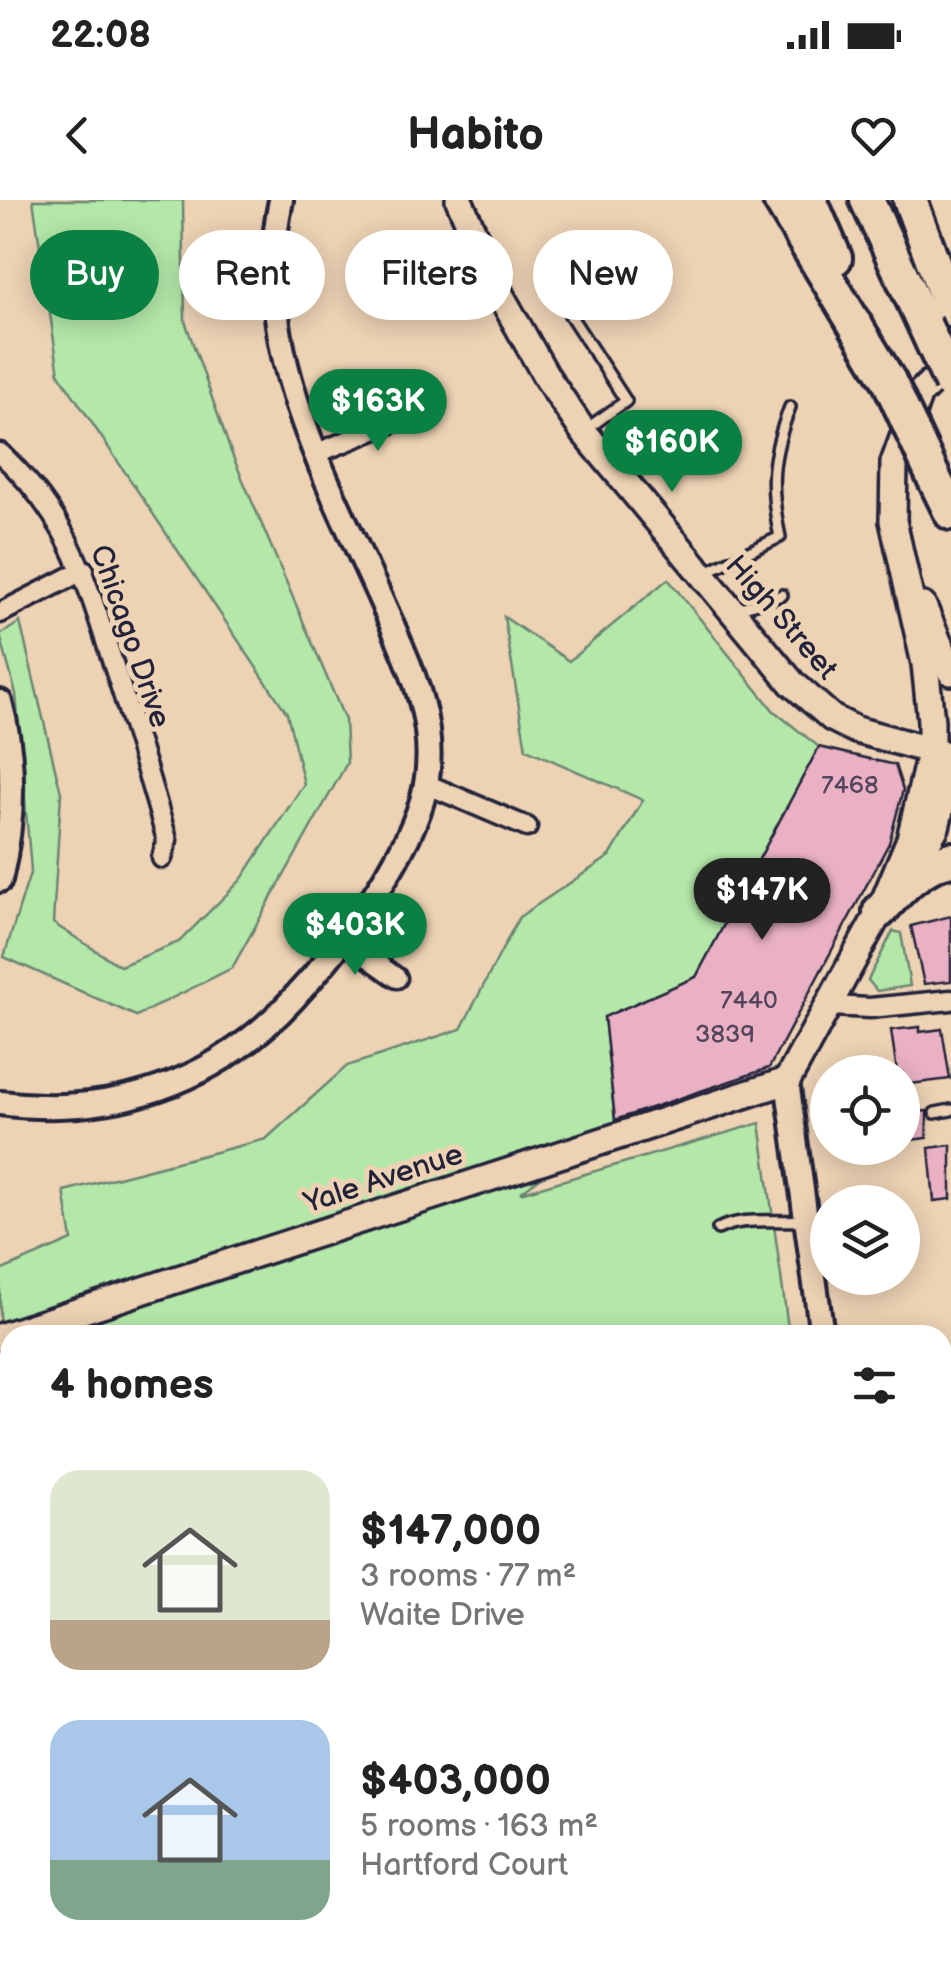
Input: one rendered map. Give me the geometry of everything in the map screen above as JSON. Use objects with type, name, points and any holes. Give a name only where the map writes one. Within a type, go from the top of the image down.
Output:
[{"type":"highway","points":[[780,200],[888,381]]},
{"type":"highway","points":[[810,200],[888,381],[951,513]]},
{"type":"highway","points":[[868,200],[941,312]]},
{"type":"highway","points":[[910,200],[941,312],[951,383]]},
{"type":"highway","points":[[880,912],[905,883],[926,868],[951,859]]},
{"type":"main road","name":"High Street","points":[[459,200],[501,296],[546,376],[583,431],[792,683],[832,718],[885,740],[941,752]]},
{"type":"main road","points":[[787,1081],[880,912],[941,752],[891,495],[894,463],[919,394],[951,363]]},
{"type":"main road","points":[[898,546],[951,672]]},
{"type":"main road","points":[[880,912],[916,864],[936,826],[951,766]]},
{"type":"main road","name":"Yale Avenue","points":[[37,1325],[787,1081]]},
{"type":"street","points":[[0,1102],[45,1108],[125,1099],[166,1087],[258,1033],[316,975],[394,862],[426,784],[428,745],[419,686],[285,370],[275,314],[274,258],[282,200]]},
{"type":"street","points":[[317,453],[422,410]]},
{"type":"street","name":"Chicago Drive","points":[[0,452],[30,480],[84,570],[167,840],[162,858]]},
{"type":"street","points":[[0,614],[84,570]]},
{"type":"street","points":[[0,702],[12,783],[10,834],[0,880]]},
{"type":"street","points":[[426,784],[527,827]]},
{"type":"street","points":[[341,938],[397,978]]},
{"type":"street","points":[[830,1006],[870,1008],[951,1000]]},
{"type":"street","points":[[787,1081],[821,1325]]},
{"type":"lane","points":[[573,320],[626,402],[583,431]]},
{"type":"lane","points":[[701,574],[780,538],[773,505],[774,450],[790,407]]},
{"type":"lane","points":[[731,611],[782,595]]},
{"type":"lane","points":[[935,1112],[951,1110]]},
{"type":"lane","points":[[718,1228],[739,1219],[772,1223],[806,1220]]},
{"type":"green space","points":[[33,200],[183,200],[179,320],[185,320],[231,452],[345,720],[347,763],[232,968],[136,1016],[4,957],[31,870],[16,694],[0,635],[20,622],[61,793],[53,923],[120,966],[179,942],[241,880],[304,784],[287,713],[59,374],[51,320],[159,320],[159,230],[37,230]]},
{"type":"green space","points":[[668,579],[774,711],[819,747],[696,977],[604,1017],[615,1122],[520,1193],[760,1123],[788,1325],[0,1325],[0,1271],[72,1240],[64,1191],[266,1139],[347,1066],[461,1029],[519,917],[610,856],[643,800],[526,749],[504,617],[569,661]]},
{"type":"green space","points":[[893,931],[901,933],[910,986],[877,991],[868,980]]},
{"type":"building","points":[[819,747],[895,765],[903,790],[889,843],[769,1068],[615,1120],[604,1017],[696,977]]},
{"type":"building","points":[[951,916],[951,981],[924,984],[911,926]]},
{"type":"building","points":[[942,1029],[950,1079],[920,1083],[920,1055],[895,1055],[891,1030]]},
{"type":"building","points":[[927,1111],[927,1138],[920,1139],[920,1112]]},
{"type":"building","points":[[951,1145],[951,1199],[934,1201],[929,1148]]}]
